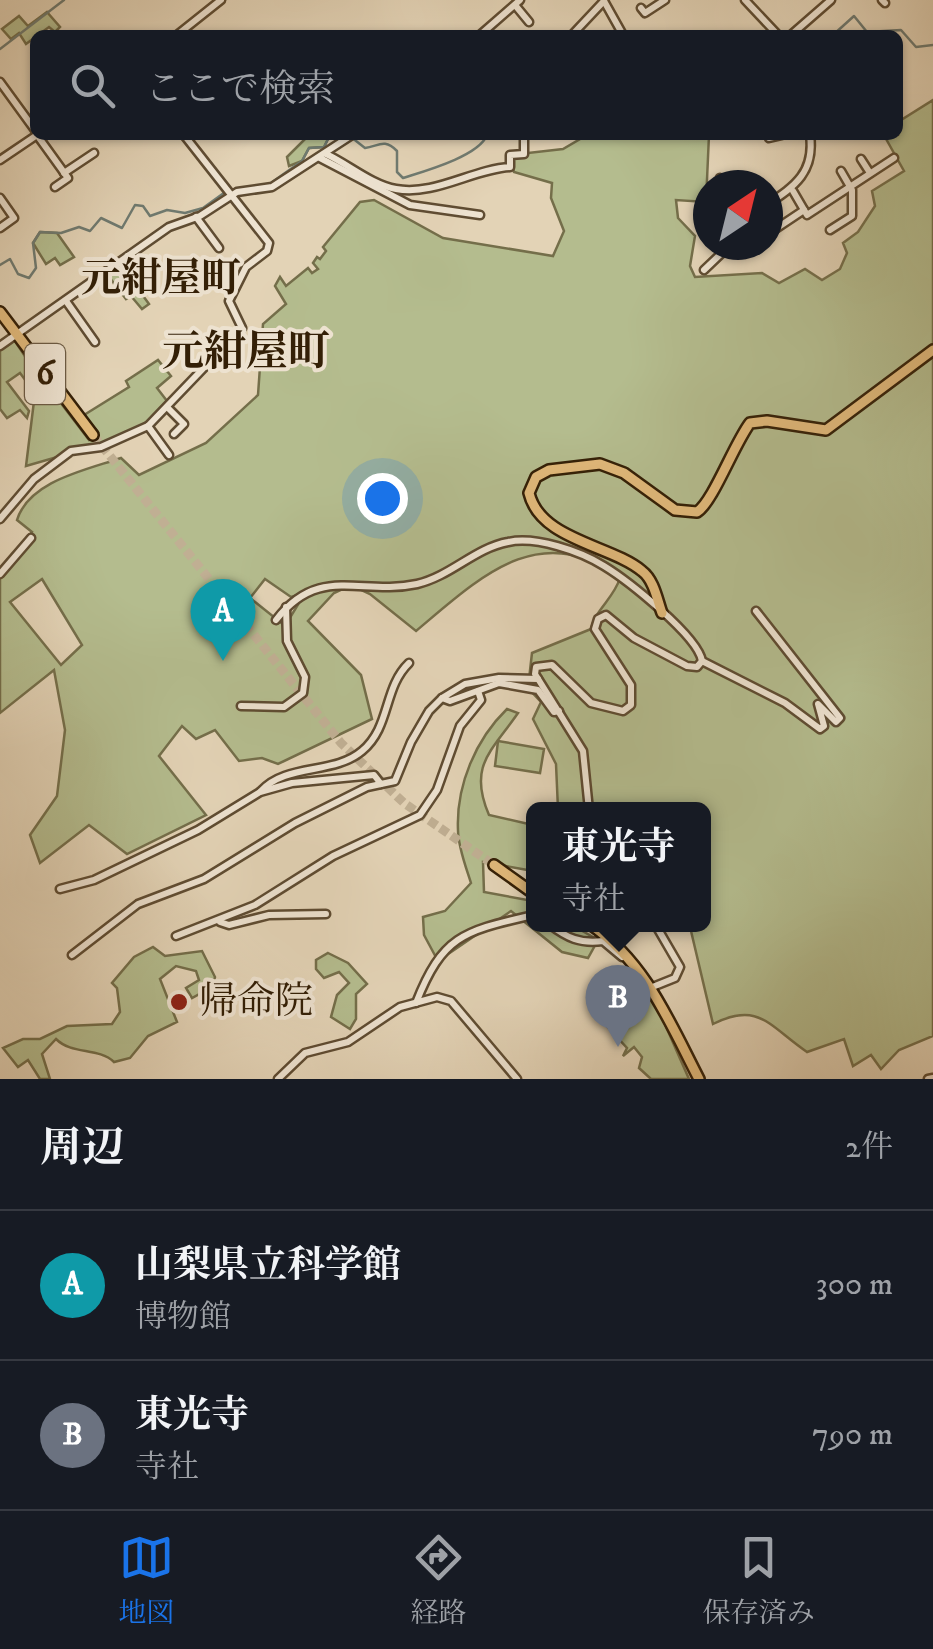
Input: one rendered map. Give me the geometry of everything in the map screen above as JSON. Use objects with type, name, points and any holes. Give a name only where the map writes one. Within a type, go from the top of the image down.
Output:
[{"type":"main road","name":"6","points":[[0,312],[93,435]]},
{"type":"main road","points":[[662,613],[644,572],[581,541],[542,515],[529,493],[536,477],[549,470],[600,464],[624,473],[675,510],[698,512],[710,501],[718,475],[750,423],[768,420],[826,430],[933,350]]},
{"type":"main road","points":[[494,866],[526,888]]},
{"type":"main road","points":[[599,932],[632,960],[653,988],[699,1079]]},
{"type":"street","points":[[184,30],[222,0]]},
{"type":"street","points":[[641,8],[645,13],[665,0]]},
{"type":"street","points":[[745,0],[773,30]]},
{"type":"street","points":[[797,30],[831,0]]},
{"type":"street","points":[[578,30],[604,1],[620,30]]},
{"type":"street","points":[[486,30],[518,2],[529,22]]},
{"type":"street","points":[[0,82],[30,124]]},
{"type":"street","points":[[0,160],[30,138]]},
{"type":"street","points":[[41,140],[68,178],[55,188]]},
{"type":"street","points":[[0,519],[34,479],[71,451],[101,447],[148,426],[240,332],[242,319],[229,301],[246,267],[270,248],[188,140]]},
{"type":"street","points":[[0,346],[230,191],[268,189],[344,140]]},
{"type":"street","points":[[322,156],[383,184],[411,188],[510,167],[510,155],[524,154],[524,140]]},
{"type":"street","points":[[783,196],[793,191],[812,154],[811,140]]},
{"type":"street","points":[[64,173],[94,153]]},
{"type":"street","points":[[878,154],[884,164]]},
{"type":"street","points":[[44,162],[52,156]]},
{"type":"street","points":[[322,156],[410,205],[480,215]]},
{"type":"street","points":[[793,191],[807,215],[894,158]]},
{"type":"street","points":[[861,159],[870,173]]},
{"type":"street","points":[[830,230],[852,216],[850,186],[841,171]]},
{"type":"street","points":[[824,188],[830,199]]},
{"type":"street","points":[[0,198],[14,218],[0,228]]},
{"type":"street","points":[[783,224],[804,210]]},
{"type":"street","points":[[196,217],[219,248]]},
{"type":"street","points":[[704,270],[713,260]]},
{"type":"street","points":[[66,301],[95,342]]},
{"type":"street","points":[[168,408],[184,424],[174,434]]},
{"type":"street","points":[[148,426],[169,455]]},
{"type":"street","points":[[0,574],[31,538]]},
{"type":"street","points":[[276,620],[305,592],[334,585],[418,584],[457,569],[494,546],[526,540],[602,565],[662,613],[697,647],[702,661],[785,704],[820,729],[824,726],[818,704],[836,722],[840,718],[756,611]]},
{"type":"street","points":[[634,590],[644,580],[644,572]]},
{"type":"street","points":[[241,706],[284,707],[303,693],[305,676],[289,648],[286,607]]},
{"type":"street","points":[[588,802],[584,752],[538,679],[536,667],[548,662],[590,703],[622,712],[630,704],[631,685],[596,634],[596,623],[606,615],[634,638],[687,666],[697,666],[702,661]]},
{"type":"street","points":[[60,889],[94,880],[198,830],[282,777],[348,761],[364,750],[380,730],[396,676],[409,663]]},
{"type":"street","points":[[72,955],[138,904],[204,879],[295,822],[399,777],[411,742],[428,711],[465,684],[499,678],[538,679]]},
{"type":"street","points":[[442,698],[450,701],[499,684],[538,690],[554,712],[560,711]]},
{"type":"street","points":[[176,936],[255,905],[333,856],[420,815],[437,790],[460,726],[480,700],[478,691]]},
{"type":"street","points":[[260,792],[292,782],[374,775],[381,784]]},
{"type":"street","points":[[220,921],[229,924],[253,916],[326,914]]},
{"type":"street","points":[[416,1004],[432,963],[448,946],[488,924],[526,916]]},
{"type":"street","points":[[560,932],[586,944],[602,941],[648,988],[674,978],[680,967],[660,932]]},
{"type":"street","points":[[278,1079],[305,1053],[343,1045],[392,1011],[438,997],[451,1001],[518,1079]]},
{"type":"green space","points":[[47,12],[60,27],[30,30],[30,41],[26,44],[19,33],[11,39],[2,29],[19,16],[28,26]]},
{"type":"green space","points":[[933,100],[933,1036],[899,1050],[881,1069],[871,1055],[853,1066],[844,1039],[807,1052],[753,1016],[742,1015],[713,1024],[691,932],[711,932],[711,802],[558,802],[556,764],[533,719],[541,702],[528,688],[532,653],[591,629],[620,578],[591,561],[563,553],[537,554],[511,562],[463,592],[416,631],[370,594],[351,585],[334,593],[308,621],[361,675],[372,719],[278,764],[262,758],[239,761],[215,730],[196,739],[182,726],[159,756],[206,815],[127,854],[89,825],[40,863],[30,835],[57,796],[65,730],[54,670],[0,713],[0,574],[32,532],[17,520],[23,507],[46,486],[76,473],[121,458],[139,475],[206,443],[258,395],[263,324],[286,304],[275,286],[280,277],[286,286],[308,268],[312,273],[318,269],[313,263],[326,251],[323,247],[360,202],[374,200],[443,238],[553,256],[564,231],[551,198],[552,183],[514,172],[510,155],[563,149],[578,140],[709,140],[707,170],[693,170],[693,201],[676,200],[678,218],[693,234],[690,266],[695,277],[762,273],[779,283],[805,269],[822,280],[840,269],[847,253],[843,243],[858,232],[875,206],[872,191],[904,171],[887,140],[903,140],[903,119]],"holes":[[[42,579],[82,645],[61,665],[10,602]],[[265,579],[291,597],[305,593],[285,626],[250,598]]]},
{"type":"green space","points":[[304,140],[328,140],[324,147],[309,148],[302,161],[289,166],[287,157]]},
{"type":"green space","points":[[40,232],[57,233],[74,257],[60,265],[55,258],[46,264],[33,243]]},
{"type":"green space","points":[[119,263],[149,304],[142,309],[131,296],[126,299],[106,273]]},
{"type":"green space","points":[[13,338],[55,402],[60,402],[89,440],[98,432],[84,415],[129,387],[126,381],[158,360],[171,376],[157,388],[167,401],[137,434],[26,466],[35,393],[20,373],[7,382],[29,411],[27,418],[20,410],[7,418],[0,409],[0,348]]},
{"type":"green space","points":[[507,709],[518,713],[486,760],[482,771],[483,798],[489,815],[526,823],[526,870],[483,862],[484,892],[526,900],[526,923],[511,911],[438,961],[424,935],[423,917],[445,911],[471,883],[458,837],[460,796],[477,749]]},
{"type":"green space","points":[[498,741],[544,749],[540,773],[495,766]]},
{"type":"green space","points":[[537,932],[584,932],[598,940],[588,958],[562,952]]},
{"type":"green space","points":[[153,947],[165,956],[202,951],[215,977],[212,987],[192,998],[186,988],[199,980],[196,971],[176,966],[160,979],[177,1022],[148,1036],[130,1058],[114,1062],[56,1039],[42,1054],[50,1079],[40,1079],[28,1060],[18,1067],[3,1048],[23,1039],[40,1039],[67,1026],[112,1024],[120,1012],[117,988],[112,983],[134,957]]},
{"type":"green space","points":[[328,953],[348,963],[367,984],[356,994],[356,1019],[350,1029],[331,1017],[337,995],[349,983],[339,972],[324,978],[316,969],[316,960]]},
{"type":"green space","points":[[639,985],[653,997],[689,1079],[651,1079],[639,1068],[642,1057],[634,1047],[623,1056],[627,1048],[603,1022],[607,1018],[595,998],[614,987],[623,990]]},
{"type":"waterway","points":[[0,49],[64,0]]},
{"type":"waterway","points":[[839,30],[854,16],[865,30]]},
{"type":"waterway","points":[[903,32],[916,47],[933,45]]},
{"type":"waterway","points":[[0,265],[10,259],[18,274],[29,278],[36,268],[33,243],[40,232],[61,233],[79,227],[90,231],[101,218],[122,228],[135,205],[143,206],[150,216],[167,210],[185,213],[203,208],[228,190],[268,185],[302,161],[309,148],[324,147],[328,140]]},
{"type":"waterway","points":[[355,140],[365,148],[381,144],[392,147],[397,151],[397,172],[403,178],[463,156],[484,140]]},
{"type":"tunnel","points":[[93,435],[341,743],[404,803],[494,865]]},
{"type":"place","name":"山梨県立科学館","points":[[223,661]]},
{"type":"place","name":"帰命院","points":[[179,1002]]},
{"type":"place","name":"東光寺","points":[[618,1047]]},
{"type":"district","name":"元紺屋町","points":[[161,280]]},
{"type":"district","name":"元紺屋町","points":[[246,353]]}]
